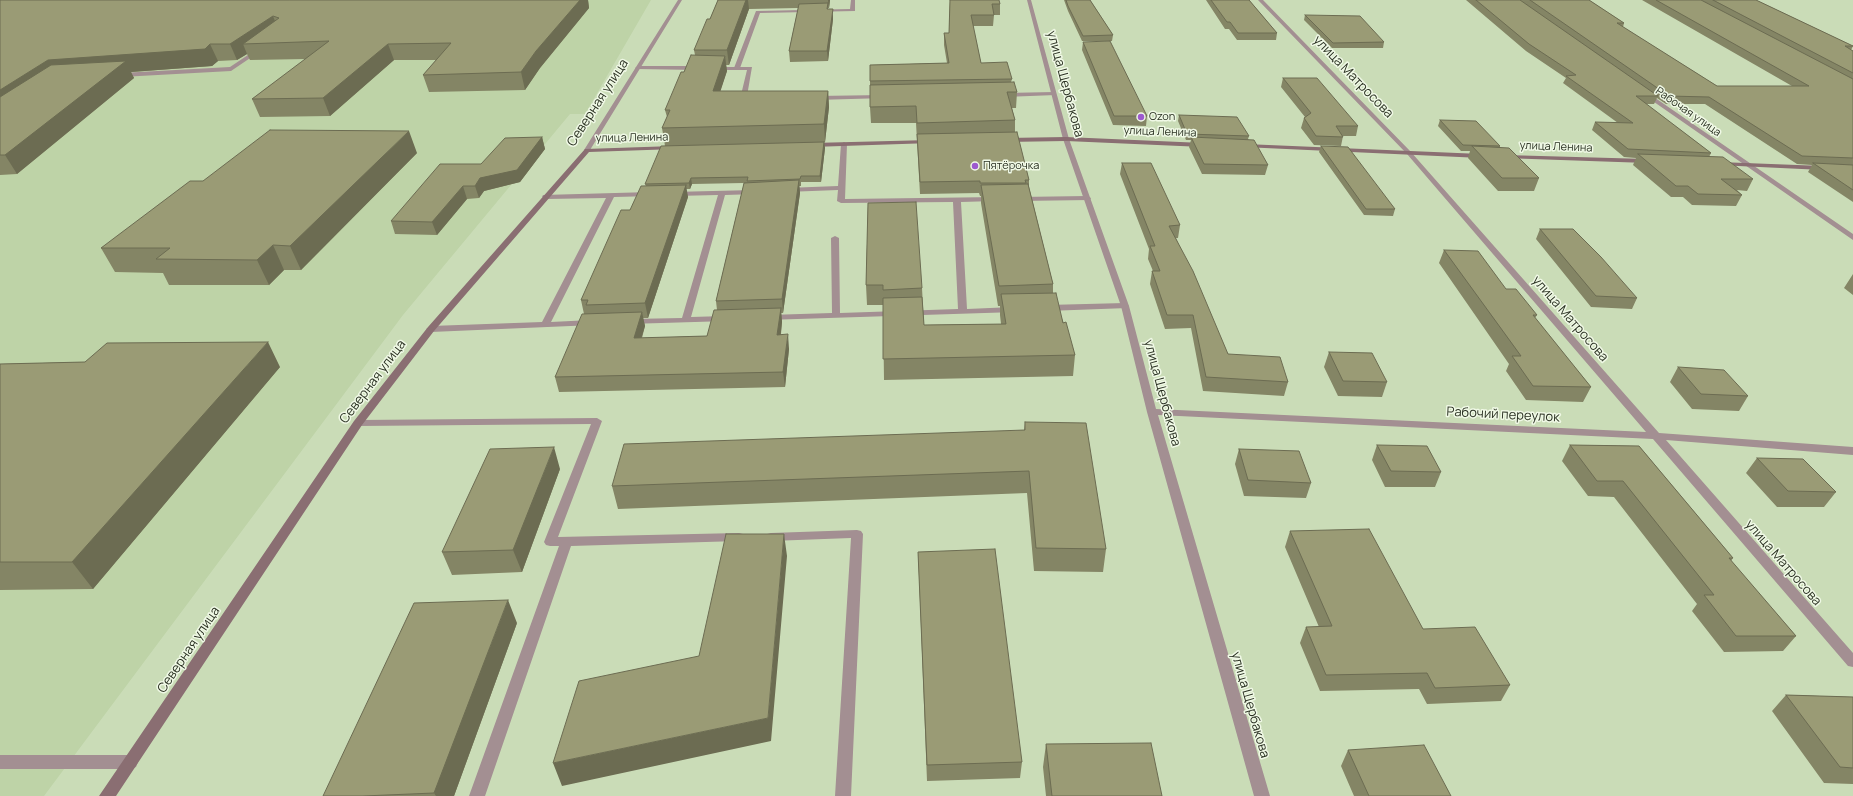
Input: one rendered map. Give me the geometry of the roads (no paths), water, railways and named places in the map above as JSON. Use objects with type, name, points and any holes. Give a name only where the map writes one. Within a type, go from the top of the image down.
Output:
[{"type":"street","name":"Северная улица","points":[[107,796],[358,423],[431,329],[586,150],[680,0]]},
{"type":"street","points":[[737,68],[758,12],[853,10],[853,0]]},
{"type":"street","name":"улица Щербакова","points":[[1029,0],[1066,139],[1125,306],[1152,412],[1262,796]]},
{"type":"street","name":"улица Матросова","points":[[1260,0],[1409,153],[1654,436],[1853,662]]},
{"type":"street","points":[[113,76],[231,69],[262,47]]},
{"type":"street","points":[[638,68],[750,68],[743,99],[759,98]]},
{"type":"street","name":"Рабочая улица","points":[[1642,91],[1853,238]]},
{"type":"street","points":[[998,95],[1054,94]]},
{"type":"street","points":[[807,98],[894,96]]},
{"type":"street","name":"улица Ленина","points":[[994,140],[1066,139],[1209,145]]},
{"type":"street","points":[[805,145],[939,142]]},
{"type":"street","points":[[844,144],[841,201],[1087,198]]},
{"type":"street","points":[[1233,146],[1487,156]]},
{"type":"street","name":"улица Ленина","points":[[586,150],[680,148]]},
{"type":"street","name":"улица Ленина","points":[[1495,156],[1652,161]]},
{"type":"street","points":[[1714,164],[1830,168]]},
{"type":"street","points":[[778,191],[841,188]]},
{"type":"street","points":[[546,197],[762,191]]},
{"type":"street","points":[[686,320],[722,193]]},
{"type":"street","points":[[545,325],[611,195]]},
{"type":"street","points":[[957,200],[963,311]]},
{"type":"street","points":[[835,238],[836,316]]},
{"type":"street","points":[[1040,309],[1125,306]]},
{"type":"street","points":[[757,318],[1025,309]]},
{"type":"street","points":[[623,322],[733,319]]},
{"type":"street","points":[[431,329],[600,323]]},
{"type":"street","name":"Рабочий переулок","points":[[1152,412],[1654,436],[1853,451]]},
{"type":"street","points":[[358,423],[597,421],[550,542],[857,534],[843,796]]},
{"type":"street","points":[[477,796],[566,542]]},
{"type":"street","points":[[0,762],[131,762]]},
{"type":"place","name":"Ozon","points":[[1141,117]]},
{"type":"place","name":"Пятёрочка","points":[[975,166]]}]
